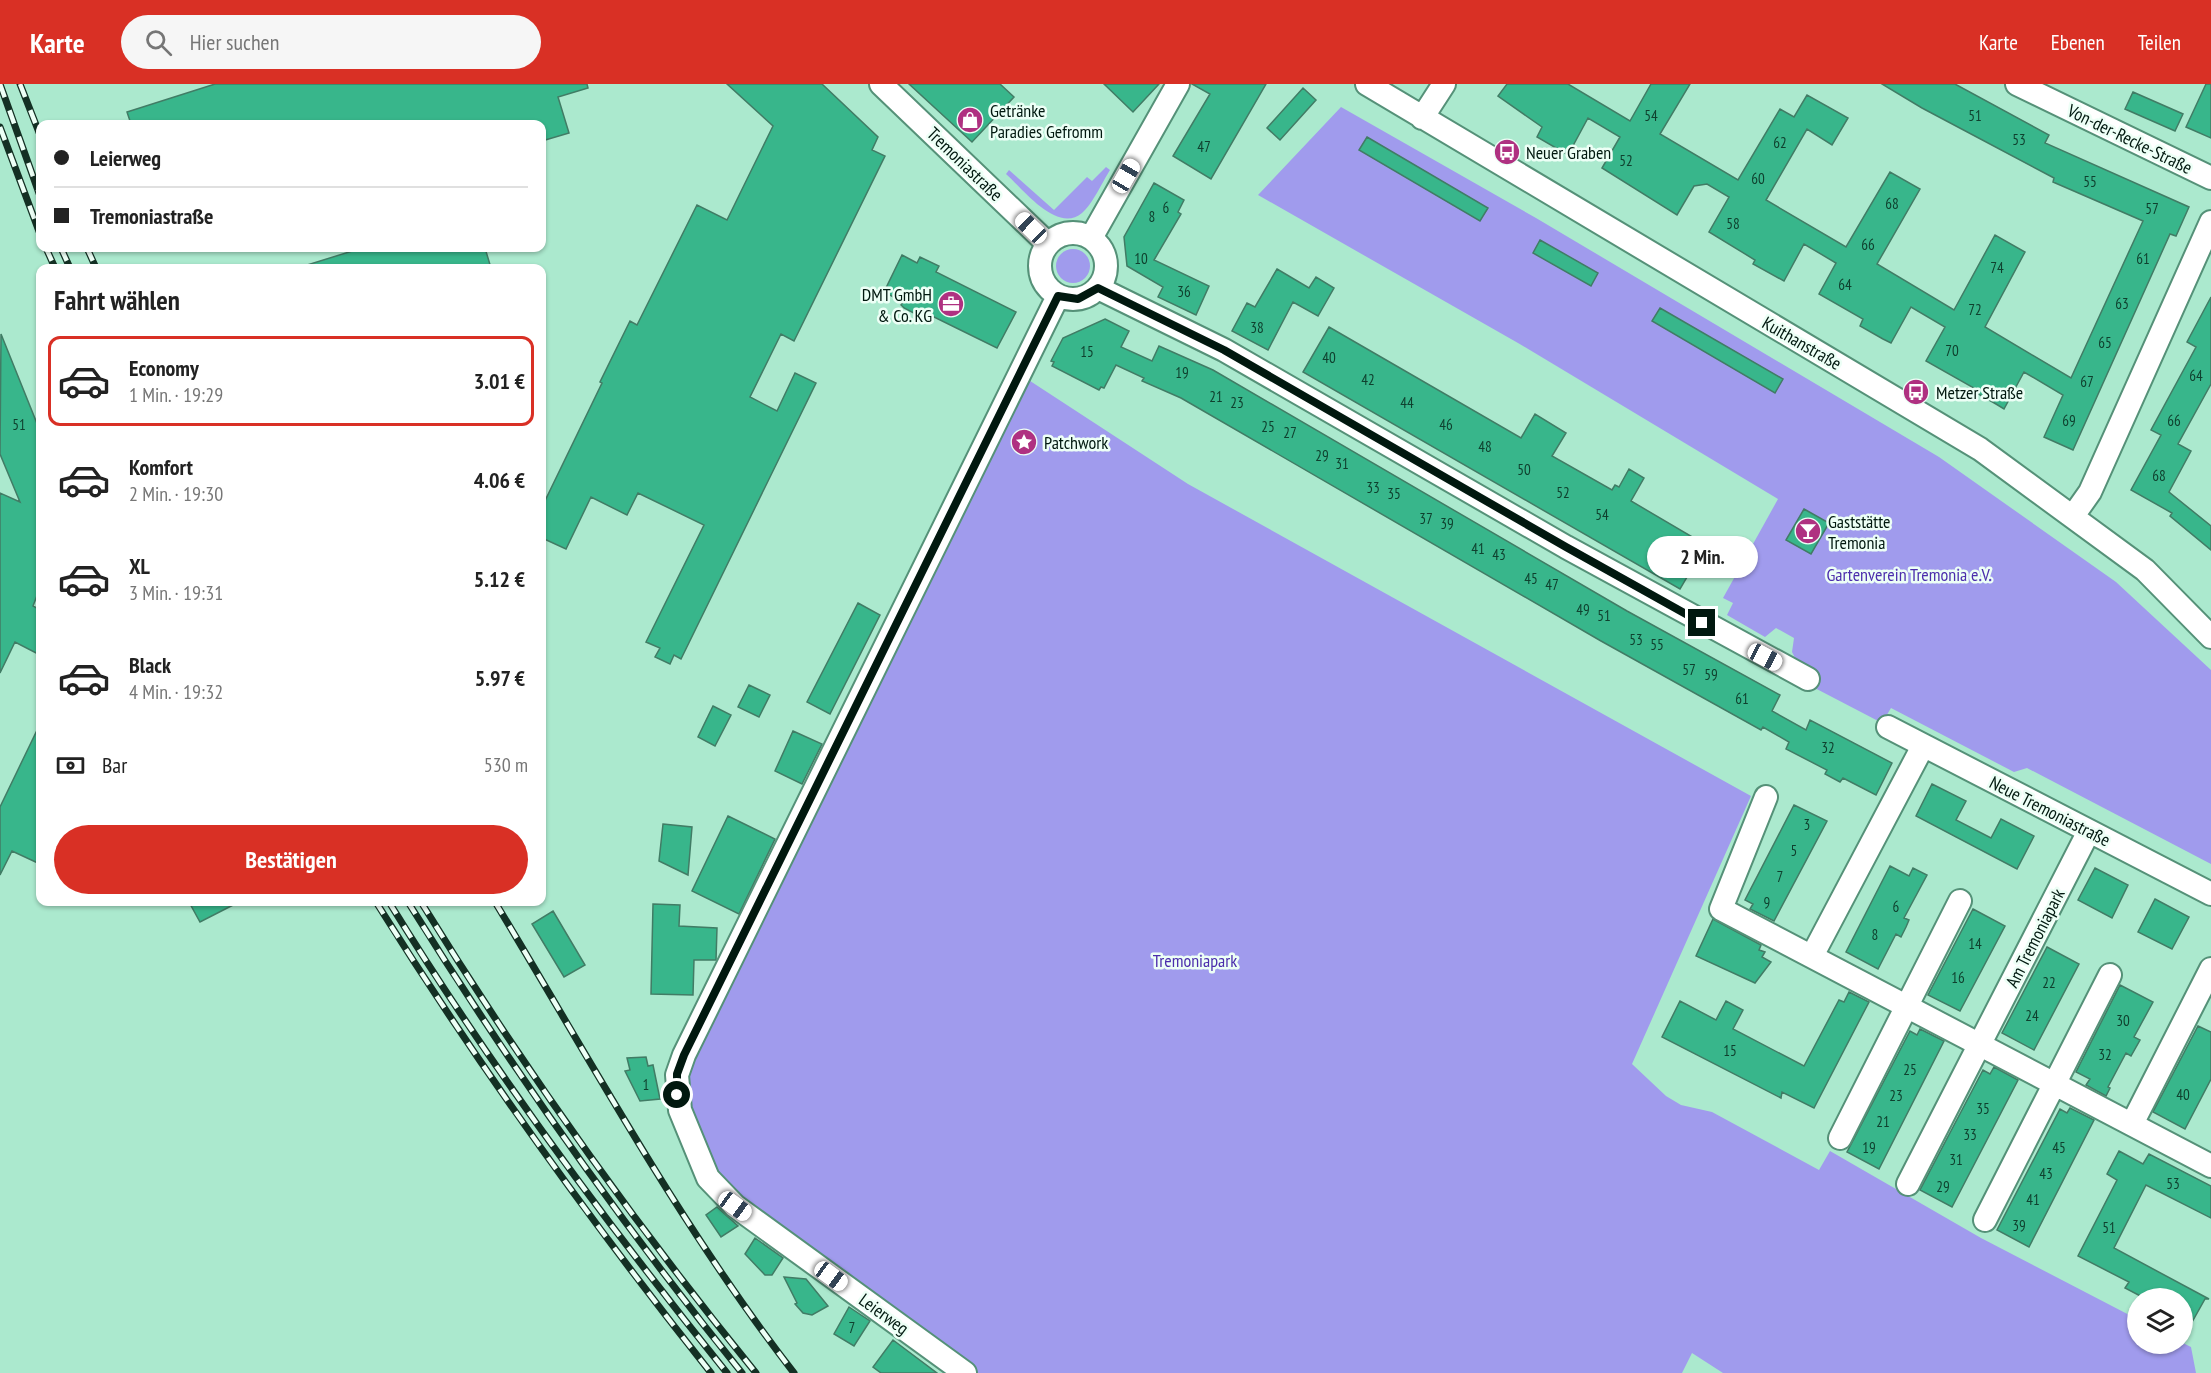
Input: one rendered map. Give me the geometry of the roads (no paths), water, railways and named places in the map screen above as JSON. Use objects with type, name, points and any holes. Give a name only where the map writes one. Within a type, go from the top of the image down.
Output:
[{"type":"street","name":"Tremoniastraße","points":[[881,84],[1048,244]]},
{"type":"street","points":[[1091,238],[1178,84]]},
{"type":"street","name":"Kuithanstraße","points":[[1367,84],[1980,449],[2145,570],[2211,638]]},
{"type":"street","points":[[1422,118],[1444,84]]},
{"type":"street","name":"Von-der-Recke-Straße","points":[[2017,84],[2107,130],[2211,178]]},
{"type":"street","points":[[2073,516],[2090,492],[2211,222]]},
{"type":"street","points":[[1071,233],[1091,238],[1099,246],[1105,260],[1106,271],[1098,288],[1078,299],[1058,296],[1046,285],[1040,272],[1042,254],[1048,244],[1058,237],[1071,233]]},
{"type":"street","points":[[1098,288],[1224,350],[1566,547],[1808,680]]},
{"type":"street","name":"Leierweg","points":[[965,1373],[735,1206],[708,1178],[680,1110],[677,1074],[684,1055],[1058,296]]},
{"type":"street","name":"Neue Tremoniastraße","points":[[1888,727],[2211,894]]},
{"type":"street","points":[[1812,956],[1923,746]]},
{"type":"street","points":[[1766,797],[1722,909],[1907,1008],[2056,1083],[2211,1167]]},
{"type":"street","name":"Am Tremoniapark","points":[[1908,1184],[2089,831]]},
{"type":"street","points":[[1840,1138],[1960,901]]},
{"type":"street","points":[[2132,1124],[2211,969]]},
{"type":"street","points":[[1985,1220],[2110,975]]},
{"type":"railway","points":[[0,84],[36,185]]},
{"type":"railway","points":[[20,84],[36,125]]},
{"type":"railway","points":[[0,127],[36,223]]},
{"type":"railway","points":[[48,252],[53,264]]},
{"type":"railway","points":[[63,252],[68,264]]},
{"type":"railway","points":[[89,252],[94,264]]},
{"type":"railway","points":[[379,906],[454,1023],[579,1201],[711,1373]]},
{"type":"railway","points":[[392,906],[467,1024],[550,1143],[727,1373]]},
{"type":"railway","points":[[411,906],[486,1024],[568,1143],[653,1259],[742,1373]]},
{"type":"railway","points":[[423,906],[499,1024],[581,1143],[666,1259],[756,1373]]},
{"type":"railway","points":[[497,906],[675,1201],[752,1317],[794,1373]]},
{"type":"place","name":"Getränke Paradies Gefromm","points":[[970,120]]},
{"type":"place","name":"Neuer Graben","points":[[1507,152]]},
{"type":"place","name":"DMT GmbH & Co. KG","points":[[951,304]]},
{"type":"place","name":"Metzer Straße","points":[[1916,392]]},
{"type":"place","name":"Patchwork","points":[[1024,442]]},
{"type":"place","name":"Gaststätte Tremonia","points":[[1808,531]]},
{"type":"park label","name":"Gartenverein Tremonia e.V.","points":[[1909,574]]},
{"type":"park label","name":"Tremoniapark","points":[[1195,960]]}]
